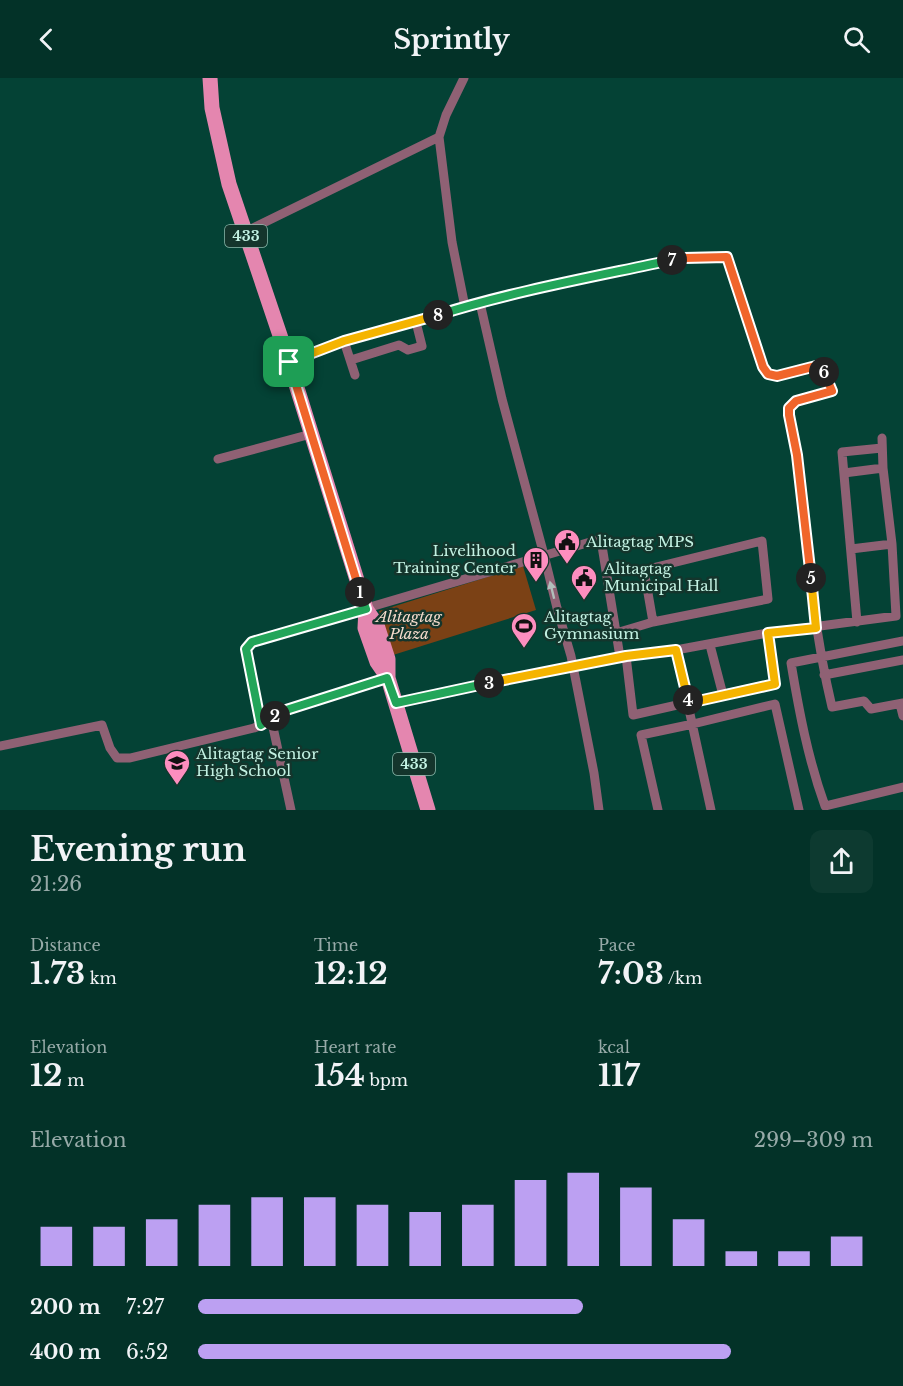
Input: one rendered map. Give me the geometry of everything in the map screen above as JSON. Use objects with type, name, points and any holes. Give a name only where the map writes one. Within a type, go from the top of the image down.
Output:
[{"type":"main road","name":"433","points":[[210,78],[213,108],[229,184],[289,362],[366,609],[365,628],[376,662],[387,678],[396,703],[428,810]]},
{"type":"street","points":[[464,78],[446,115],[439,137],[452,242],[465,307]]},
{"type":"street","points":[[245,232],[439,137]]},
{"type":"street","points":[[289,362],[344,341],[560,283],[684,258],[727,257],[763,367],[768,374],[777,376],[820,365],[832,391],[796,401],[789,408],[797,455],[816,628],[832,707],[864,701],[871,709],[902,703],[903,716]]},
{"type":"street","points":[[480,303],[505,409],[573,666],[599,810]]},
{"type":"street","points":[[351,360],[399,345],[408,350],[422,346],[416,322]]},
{"type":"street","points":[[344,341],[355,375]]},
{"type":"street","points":[[218,459],[310,434]]},
{"type":"street","points":[[396,703],[623,656],[710,645],[768,633],[816,628],[856,622],[896,615],[882,443],[842,452],[856,622]]},
{"type":"street","points":[[844,472],[883,468]]},
{"type":"street","points":[[261,725],[246,649],[252,642],[597,540],[602,546],[616,633],[623,656],[633,715],[775,684],[768,633]]},
{"type":"street","points":[[616,633],[653,622],[768,599],[762,541],[644,570],[653,622]]},
{"type":"street","points":[[851,549],[892,544]]},
{"type":"street","points":[[903,641],[790,663],[802,727],[825,806],[903,787]]},
{"type":"street","points":[[710,645],[723,695]]},
{"type":"street","points":[[676,650],[711,810]]},
{"type":"street","points":[[824,675],[903,660]]},
{"type":"street","points":[[0,746],[102,725],[110,748],[117,758],[129,758],[261,725],[283,711],[387,678]]},
{"type":"street","points":[[658,810],[641,735],[776,704],[799,810]]},
{"type":"street","points":[[271,718],[291,810]]},
{"type":"green space","name":"Alitagtag Plaza","points":[[523,566],[536,610],[393,655],[379,611]]},
{"type":"place","name":"Alitagtag MPS","points":[[567,565]]},
{"type":"place","name":"Livelihood Training Center","points":[[536,583]]},
{"type":"place","name":"Alitagtag Municipal Hall","points":[[584,601]]},
{"type":"place","name":"Alitagtag Gymnasium","points":[[524,649]]},
{"type":"place","name":"Alitagtag Senior High School","points":[[177,786]]},
{"type":"route","points":[[727,257],[763,367],[768,374],[777,376],[820,365],[832,391],[796,401],[789,408],[797,455],[816,628],[768,633],[775,684],[689,703],[676,650],[573,666],[396,703],[387,678],[283,711],[261,725],[246,649],[252,642],[366,609],[289,362],[349,339],[560,283],[684,258],[727,257]]}]
